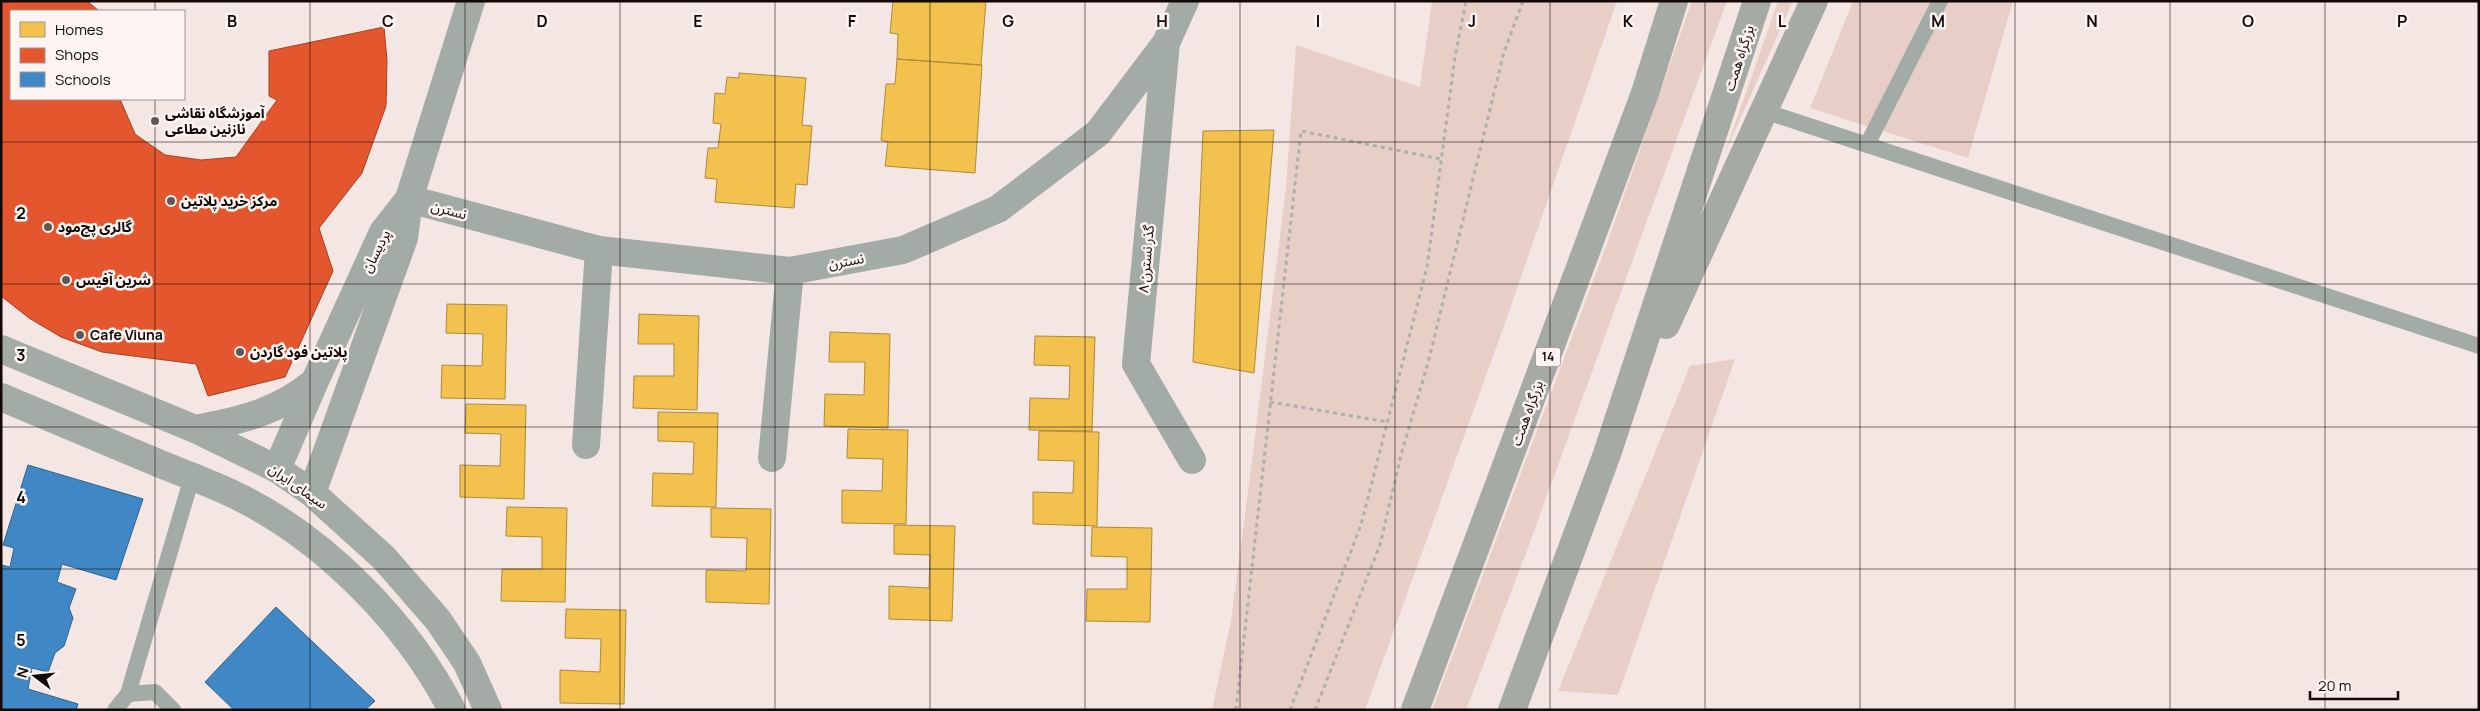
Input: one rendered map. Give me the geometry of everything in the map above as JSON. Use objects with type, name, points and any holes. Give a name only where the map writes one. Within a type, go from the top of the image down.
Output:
[{"type":"highway","name":"بزرگراه همت","points":[[1415,710],[1645,93],[1674,1]]},
{"type":"highway","name":"بزرگراه همت","points":[[1512,710],[1607,454],[1757,1]]},
{"type":"highway","points":[[1607,454],[1814,1]]},
{"type":"street","name":"پردیسان","points":[[259,508],[383,232],[409,200],[471,1]]},
{"type":"street","name":"نسترن","points":[[409,200],[600,250],[790,271],[903,250],[998,209],[1098,132],[1166,43],[1185,1]]},
{"type":"street","name":"گذر نسترن ۸","points":[[1166,43],[1136,364],[1192,460]]},
{"type":"street","points":[[312,493],[404,238],[409,200]]},
{"type":"street","points":[[586,446],[600,250]]},
{"type":"street","points":[[772,458],[790,271]]},
{"type":"street","name":"سیمای ایران","points":[[1,348],[194,429],[277,469],[312,493],[384,558],[438,620],[467,663],[488,710]]},
{"type":"street","points":[[194,429],[262,414],[291,400],[315,381]]},
{"type":"street","points":[[1,397],[239,496],[259,508],[311,545],[362,587],[410,642],[435,676],[452,710]]},
{"type":"lane","points":[[1867,145],[1940,1]]},
{"type":"lane","points":[[1764,111],[2479,346]]},
{"type":"lane","points":[[115,710],[128,694],[192,477]]},
{"type":"lane","points":[[128,694],[155,692],[173,710]]},
{"type":"path","points":[[1290,710],[1361,526],[1388,422],[1426,267],[1455,57],[1466,1]]},
{"type":"path","points":[[1315,710],[1380,545],[1401,455],[1428,363],[1504,52],[1523,1]]},
{"type":"path","points":[[1236,710],[1300,131],[1441,159]]},
{"type":"path","points":[[1270,402],[1388,422]]},
{"type":"shaded area","points":[[1432,1],[1617,1],[1499,340],[1365,710],[1212,710],[1231,621],[1252,461],[1286,187],[1296,45],[1420,87]]},
{"type":"shaded area","points":[[1692,1],[1727,1],[1526,553],[1466,710],[1432,710],[1608,241]]},
{"type":"shaded area","points":[[1778,1],[1793,1],[1724,155]]},
{"type":"shaded area","points":[[1853,1],[2013,1],[1968,158],[1810,108]]},
{"type":"shaded area","points":[[1735,359],[1618,695],[1558,691],[1690,366]]},
{"type":"building: Homes","points":[[893,1],[986,1],[981,65],[897,59],[898,34],[890,33]]},
{"type":"building: Homes","points":[[897,59],[982,65],[975,173],[885,166],[888,142],[881,140],[886,84],[895,84]]},
{"type":"building: Homes","points":[[739,73],[806,78],[802,125],[812,126],[807,185],[796,184],[794,208],[715,202],[717,179],[705,178],[708,148],[718,148],[721,124],[713,123],[715,93],[725,94],[727,77],[739,78]]},
{"type":"building: Homes","points":[[1274,130],[1254,373],[1193,362],[1203,131]]},
{"type":"building: Homes","points":[[447,304],[507,305],[505,399],[441,398],[442,365],[482,366],[483,334],[446,333]]},
{"type":"building: Homes","points":[[639,314],[699,316],[697,410],[633,408],[634,376],[674,376],[674,344],[638,344]]},
{"type":"building: Homes","points":[[830,332],[890,334],[888,428],[824,426],[825,394],[864,395],[865,362],[829,362]]},
{"type":"building: Homes","points":[[1035,336],[1095,337],[1092,431],[1029,430],[1030,398],[1069,399],[1070,366],[1034,365]]},
{"type":"building: Homes","points":[[466,404],[526,405],[524,499],[460,497],[460,465],[500,466],[501,434],[465,433]]},
{"type":"building: Homes","points":[[658,412],[718,413],[716,507],[652,506],[653,473],[693,474],[694,442],[658,441]]},
{"type":"building: Homes","points":[[848,429],[908,430],[906,524],[842,523],[842,490],[882,491],[883,459],[847,458]]},
{"type":"building: Homes","points":[[1039,431],[1099,432],[1097,526],[1033,524],[1033,492],[1073,493],[1074,461],[1038,460]]},
{"type":"building: Homes","points":[[507,507],[567,508],[565,602],[501,601],[502,569],[542,569],[542,537],[506,536]]},
{"type":"building: Homes","points":[[711,508],[771,509],[769,604],[706,602],[706,570],[746,571],[747,538],[711,537]]},
{"type":"building: Homes","points":[[894,525],[955,526],[952,621],[889,619],[889,586],[929,588],[930,555],[894,554]]},
{"type":"building: Homes","points":[[1092,527],[1152,528],[1150,622],[1086,621],[1087,589],[1127,589],[1127,557],[1091,556]]},
{"type":"building: Homes","points":[[566,609],[626,610],[624,704],[560,703],[560,670],[600,672],[601,639],[565,638]]},
{"type":"building: Shops","name":"مرکز خرید پلاتین","points":[[1,1],[87,1],[98,10],[10,10],[10,100],[120,100],[135,134],[165,155],[201,160],[236,157],[277,100],[269,96],[269,51],[384,27],[387,61],[386,106],[362,173],[319,228],[333,271],[285,377],[208,396],[196,364],[102,352],[61,337],[29,318],[1,296]]},
{"type":"building: Schools","points":[[28,465],[143,499],[116,580],[62,564],[57,582],[76,589],[69,608],[73,618],[64,646],[55,653],[48,672],[32,668],[28,689],[78,704],[76,710],[1,710],[1,565],[10,567],[14,548],[3,545]]},
{"type":"building: Schools","points":[[276,607],[375,701],[365,710],[234,710],[205,682]]},
{"type":"place","name":"آموزشگاه نقاشی نازنین مطاعی","points":[[155,121]]},
{"type":"place","name":"مرکز خرید پلاتین","points":[[171,201]]},
{"type":"place","name":"گالری پچ‌مود","points":[[48,227]]},
{"type":"place","name":"شرین آفیس","points":[[66,280]]},
{"type":"place","name":"Cafe Viuna","points":[[80,335]]},
{"type":"place","name":"پلاتین فود گاردن","points":[[240,352]]}]
